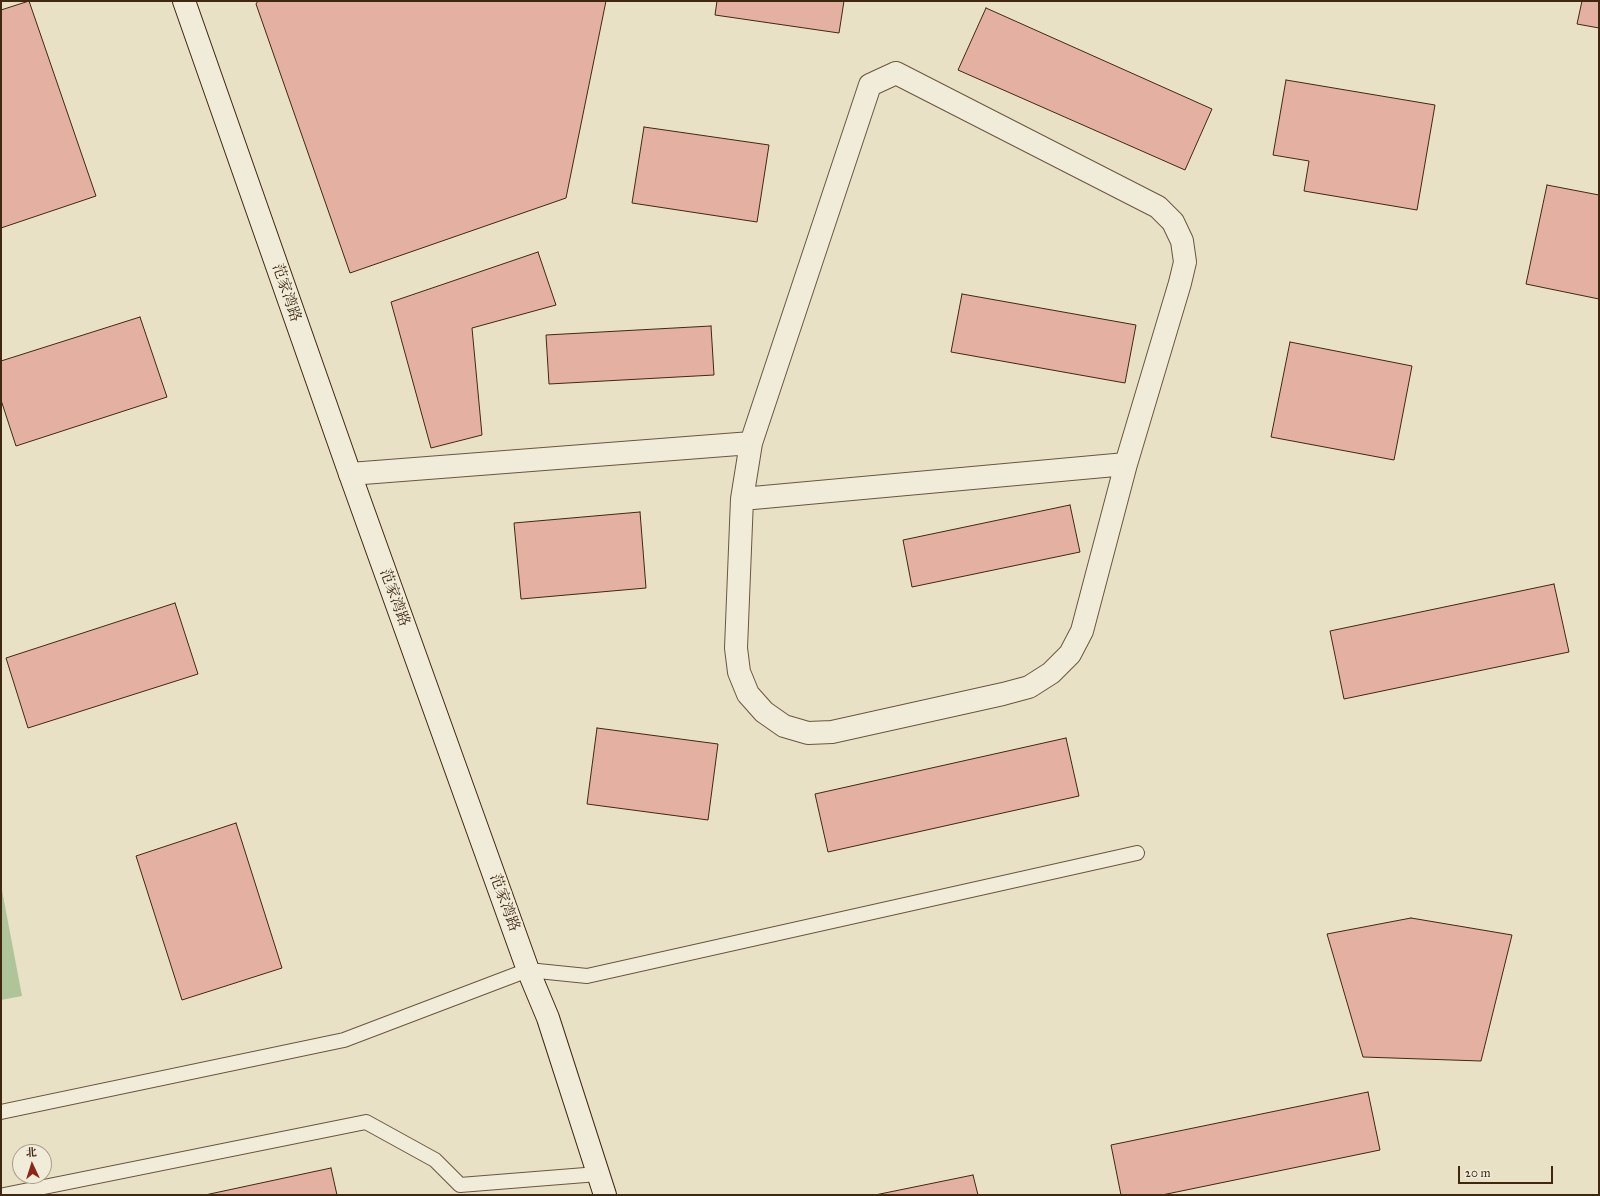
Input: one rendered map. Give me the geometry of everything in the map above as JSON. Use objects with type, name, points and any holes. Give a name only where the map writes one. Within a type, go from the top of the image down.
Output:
[{"type":"street","name":"范家湾路","points":[[184,1],[350,474],[528,970],[548,1018],[605,1195]]},
{"type":"street","points":[[896,72],[1158,207],[1173,222],[1182,241],[1185,262],[1126,464],[1082,631],[1070,654],[1052,673],[1029,687],[832,732],[808,733],[784,726],[764,712],[748,694],[739,672],[736,648],[742,499],[751,443],[870,85],[896,72]]},
{"type":"street","points":[[350,474],[751,443]]},
{"type":"street","points":[[742,499],[1126,464]]},
{"type":"lane","points":[[1,1112],[344,1040],[528,970],[587,976],[1137,853]]},
{"type":"lane","points":[[4,1195],[366,1122],[435,1160],[460,1185],[598,1174]]},
{"type":"green space","points":[[1,885],[22,996],[1,1000]]},
{"type":"building","points":[[29,1],[96,196],[1,228],[1,10]]},
{"type":"building","points":[[258,1],[606,1],[566,198],[350,273],[256,4]]},
{"type":"building","points":[[717,1],[844,1],[839,33],[715,15]]},
{"type":"building","points":[[1582,1],[1599,1],[1599,28],[1577,24]]},
{"type":"building","points":[[986,8],[1212,109],[1185,170],[958,70]]},
{"type":"building","points":[[1286,80],[1435,105],[1417,210],[1304,191],[1309,161],[1273,155]]},
{"type":"building","points":[[644,127],[769,145],[757,222],[632,203]]},
{"type":"building","points":[[1547,185],[1599,195],[1599,299],[1526,284]]},
{"type":"building","points":[[538,252],[556,305],[472,328],[482,435],[431,448],[391,302]]},
{"type":"building","points":[[962,294],[1136,325],[1125,383],[951,352]]},
{"type":"building","points":[[140,317],[167,397],[16,446],[1,400],[1,361]]},
{"type":"building","points":[[711,326],[714,375],[549,384],[546,335]]},
{"type":"building","points":[[1290,342],[1412,366],[1394,460],[1271,437]]},
{"type":"building","points":[[1070,505],[1080,552],[912,587],[903,540]]},
{"type":"building","points":[[640,512],[646,588],[521,599],[514,523]]},
{"type":"building","points":[[1554,584],[1569,652],[1344,699],[1330,631]]},
{"type":"building","points":[[175,603],[198,674],[28,728],[6,658]]},
{"type":"building","points":[[597,728],[718,744],[708,820],[587,804]]},
{"type":"building","points":[[1066,738],[1079,796],[828,852],[815,794]]},
{"type":"building","points":[[236,823],[282,968],[182,1000],[136,856]]},
{"type":"building","points":[[1411,918],[1512,935],[1481,1061],[1363,1057],[1327,934]]},
{"type":"building","points":[[1368,1092],[1380,1150],[1162,1195],[1121,1195],[1111,1145]]},
{"type":"building","points":[[331,1168],[337,1195],[205,1195]]},
{"type":"building","points":[[973,1175],[978,1195],[875,1195]]}]
